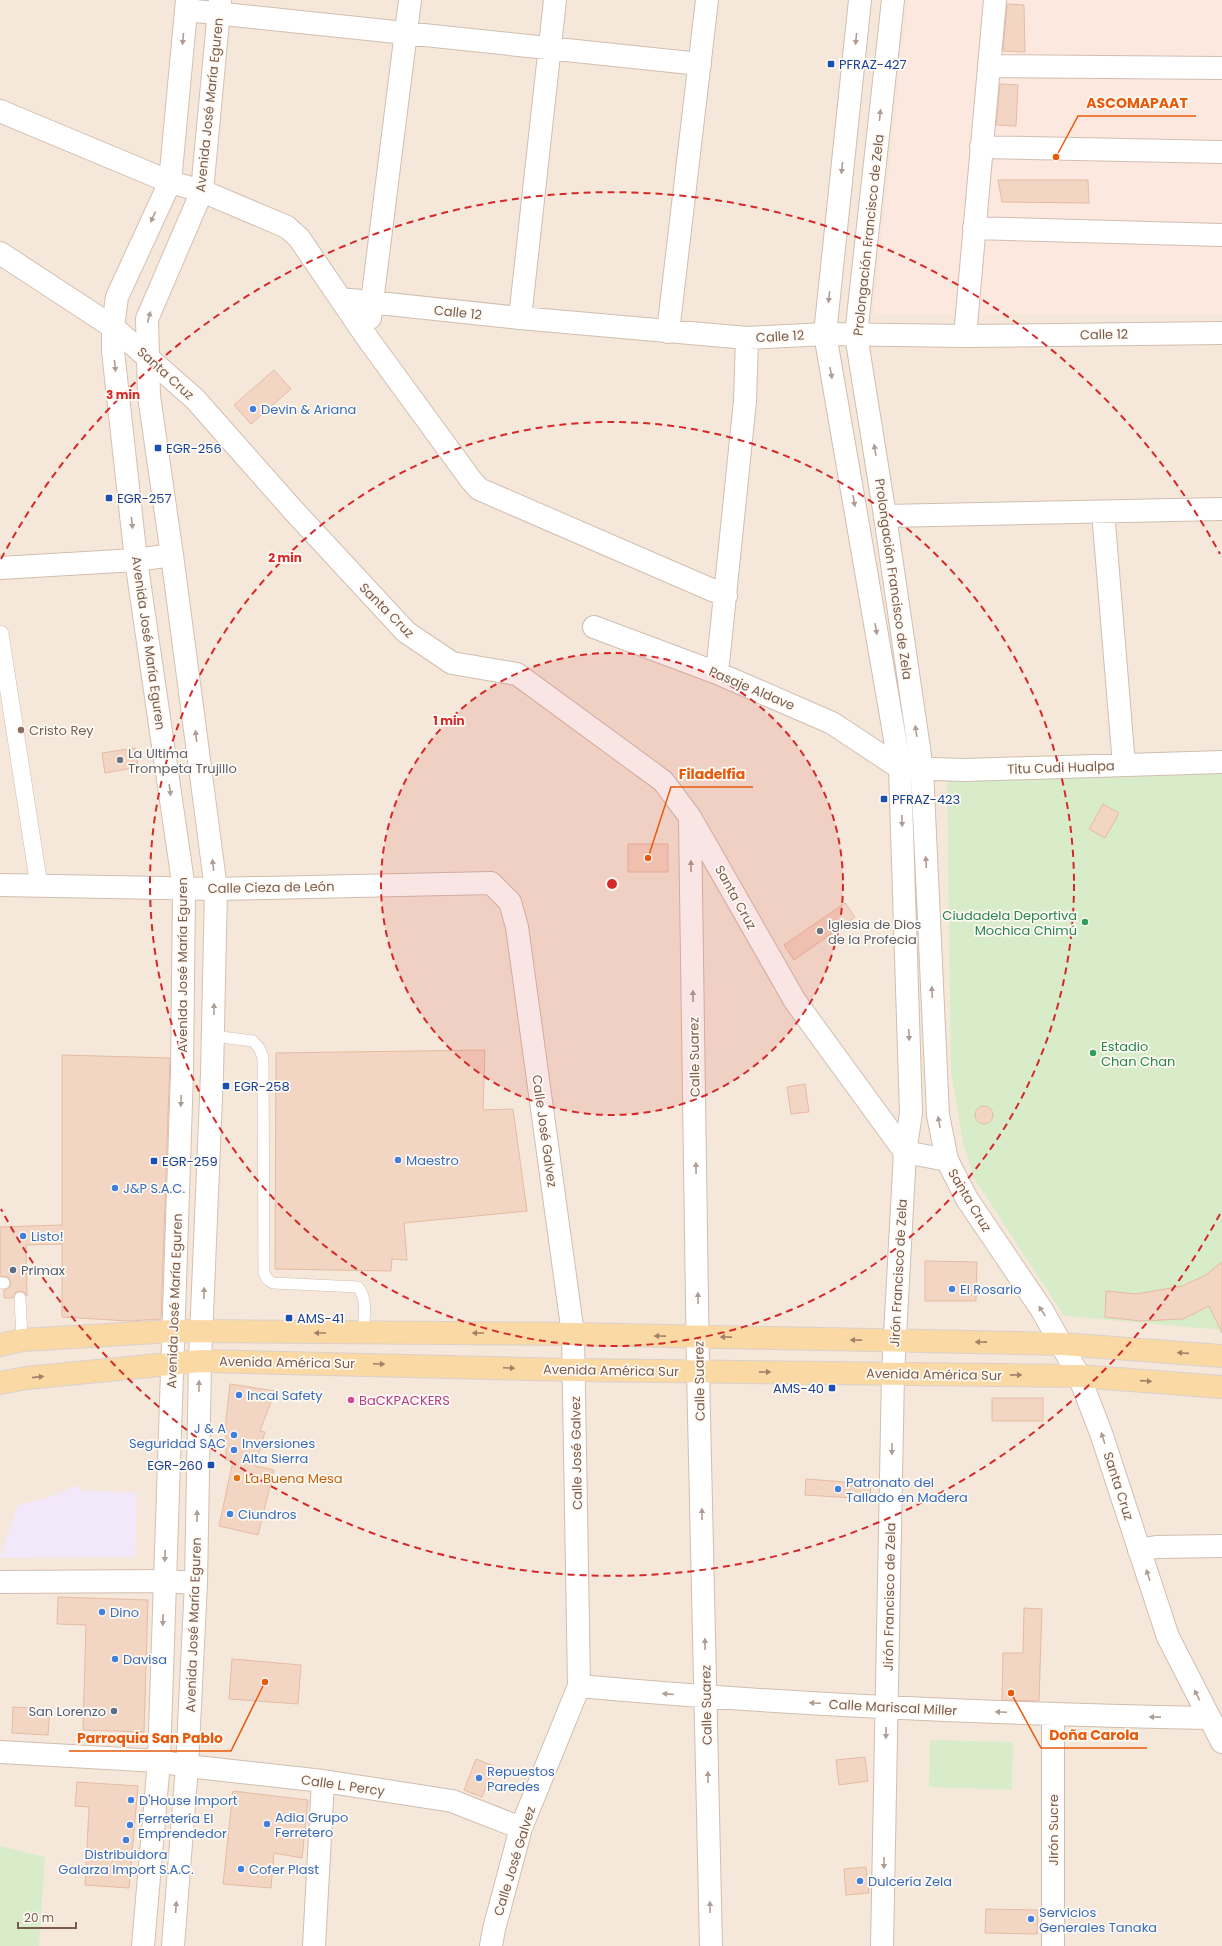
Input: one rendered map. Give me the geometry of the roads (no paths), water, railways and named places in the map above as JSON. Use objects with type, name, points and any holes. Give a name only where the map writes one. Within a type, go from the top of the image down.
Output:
[{"type":"main road","points":[[0,1345],[22,1340],[174,1331],[352,1332],[574,1334],[1062,1344],[1222,1356]]},
{"type":"main road","points":[[343,1363],[352,1332]]},
{"type":"main road","name":"Avenida América Sur","points":[[0,1383],[26,1378],[200,1361],[343,1363],[575,1370],[1079,1376],[1222,1387]]},
{"type":"street","points":[[368,339],[371,303],[410,0]]},
{"type":"street","points":[[520,318],[555,0]]},
{"type":"street","points":[[668,332],[707,0]]},
{"type":"street","name":"Prolongación Francisco de Zela","points":[[860,0],[825,334],[900,768],[911,1113],[905,1152]]},
{"type":"street","name":"Prolongación Francisco de Zela","points":[[893,0],[856,335],[885,516],[922,769],[938,1115],[947,1160]]},
{"type":"street","points":[[964,336],[995,0]]},
{"type":"street","points":[[186,5],[220,7],[406,34],[700,64]]},
{"type":"street","name":"Avenida José María Eguren","points":[[143,1946],[159,1761],[182,1073],[184,889],[136,560],[114,352],[113,327],[116,297],[170,182],[186,5]]},
{"type":"street","name":"Avenida José María Eguren","points":[[173,1946],[187,1766],[196,1582],[200,1361],[212,1074],[216,889],[172,555],[149,396],[147,319],[202,191],[220,7]]},
{"type":"street","points":[[989,66],[1222,68]]},
{"type":"street","points":[[0,111],[170,182],[202,191],[291,230],[299,238],[368,339],[479,489],[496,498],[726,596]]},
{"type":"street","points":[[981,147],[1222,152]]},
{"type":"street","points":[[974,228],[1222,235]]},
{"type":"street","name":"Santa Cruz","points":[[0,254],[113,327],[148,356],[195,399],[293,510],[406,632],[452,663],[517,674],[663,781],[690,816],[795,1001],[905,1152],[947,1160],[967,1199],[1042,1310],[1062,1344],[1079,1376],[1101,1433],[1168,1637],[1208,1718],[1222,1742]]},
{"type":"street","name":"Calle 12","points":[[341,299],[520,318],[747,338],[825,334],[964,336],[1222,333]]},
{"type":"street","points":[[717,673],[745,401],[747,338]]},
{"type":"street","points":[[885,516],[1222,509]]},
{"type":"street","points":[[1103,512],[1124,765]]},
{"type":"street","points":[[0,568],[136,560],[172,555]]},
{"type":"street","name":"Pasaje Aldave","points":[[594,627],[717,673],[832,723],[900,768]]},
{"type":"street","points":[[0,634],[39,886]]},
{"type":"street","name":"Titu Cudi Hualpa","points":[[900,768],[922,769],[1222,762]]},
{"type":"street","name":"Calle Suarez","points":[[690,816],[699,1337],[698,1371],[711,1946]]},
{"type":"street","name":"Calle Cieza de León","points":[[0,885],[216,889],[491,883],[510,902]]},
{"type":"street","name":"Calle José Galvez","points":[[491,1946],[494,1929],[521,1828],[579,1686],[574,1334],[517,927],[510,902]]},
{"type":"street","points":[[182,1073],[212,1074]]},
{"type":"street","name":"Jirón Francisco de Zela","points":[[882,1946],[893,1373],[905,1152]]},
{"type":"street","points":[[1139,1550],[1222,1546]]},
{"type":"street","points":[[0,1582],[196,1582]]},
{"type":"street","name":"Calle Mariscal Miller","points":[[579,1686],[706,1697],[1053,1715],[1208,1718]]},
{"type":"street","points":[[161,1695],[191,1697]]},
{"type":"street","name":"Jirón Sucre","points":[[1053,1715],[1053,1946]]},
{"type":"street","name":"Calle L. Percy","points":[[0,1752],[159,1761],[187,1766],[323,1781],[452,1801],[521,1828]]},
{"type":"street","points":[[314,1946],[323,1781]]},
{"type":"lane","points":[[213,1036],[253,1041],[259,1048],[263,1057],[264,1273],[267,1279],[273,1283],[358,1287],[362,1292],[365,1307],[352,1332]]},
{"type":"lane","points":[[20,1298],[22,1340]]},
{"type":"place","name":"PFRAZ-427","points":[[831,64]]},
{"type":"place","name":"ASCOMAPAAT","points":[[1056,157]]},
{"type":"place","name":"Devin & Ariana","points":[[253,409]]},
{"type":"place","name":"EGR-256","points":[[158,448]]},
{"type":"place","name":"EGR-257","points":[[109,498]]},
{"type":"place","name":"Cristo Rey","points":[[21,730]]},
{"type":"place","name":"La Ultima Trompeta Trujillo","points":[[120,760]]},
{"type":"place","name":"PFRAZ-423","points":[[884,799]]},
{"type":"place","name":"Filadelfia","points":[[648,858]]},
{"type":"place","name":"Ciudadela Deportiva Mochica Chimú","points":[[1085,922]]},
{"type":"place","name":"Iglesia de Dios de la Profecia","points":[[820,931]]},
{"type":"place","name":"Estadio Chan Chan","points":[[1093,1053]]},
{"type":"place","name":"EGR-258","points":[[226,1086]]},
{"type":"place","name":"Maestro","points":[[398,1160]]},
{"type":"place","name":"EGR-259","points":[[154,1161]]},
{"type":"place","name":"J&P S.A.C.","points":[[115,1188]]},
{"type":"place","name":"Listo!","points":[[23,1236]]},
{"type":"place","name":"Primax","points":[[13,1270]]},
{"type":"place","name":"El Rosario","points":[[952,1289]]},
{"type":"place","name":"AMS-41","points":[[289,1318]]},
{"type":"place","name":"AMS-40","points":[[832,1388]]},
{"type":"place","name":"Incal Safety","points":[[239,1395]]},
{"type":"place","name":"BaCKPACKERS","points":[[351,1400]]},
{"type":"place","name":"J & A Seguridad SAC","points":[[234,1435]]},
{"type":"place","name":"Inversiones Alta Sierra","points":[[234,1450]]},
{"type":"place","name":"EGR-260","points":[[211,1465]]},
{"type":"place","name":"La Buena Mesa","points":[[237,1478]]},
{"type":"place","name":"Patronato del Tallado en Madera","points":[[838,1489]]},
{"type":"place","name":"Ciundros","points":[[230,1514]]},
{"type":"place","name":"Dino","points":[[102,1612]]},
{"type":"place","name":"Davisa","points":[[115,1659]]},
{"type":"place","name":"Parroquia San Pablo","points":[[265,1682]]},
{"type":"place","name":"Doña Carola","points":[[1011,1693]]},
{"type":"place","name":"San Lorenzo","points":[[114,1711]]},
{"type":"place","name":"Repuestos Paredes","points":[[479,1778]]},
{"type":"place","name":"D'House Import","points":[[131,1800]]},
{"type":"place","name":"Adia Grupo Ferretero","points":[[267,1824]]},
{"type":"place","name":"Ferretería El Emprendedor","points":[[130,1825]]},
{"type":"place","name":"Distribuidora Galarza Import S.A.C.","points":[[126,1840]]},
{"type":"place","name":"Cofer Plast","points":[[241,1869]]},
{"type":"place","name":"Dulcería Zela","points":[[860,1881]]},
{"type":"place","name":"Servicios Generales Tanaka","points":[[1031,1919]]}]
